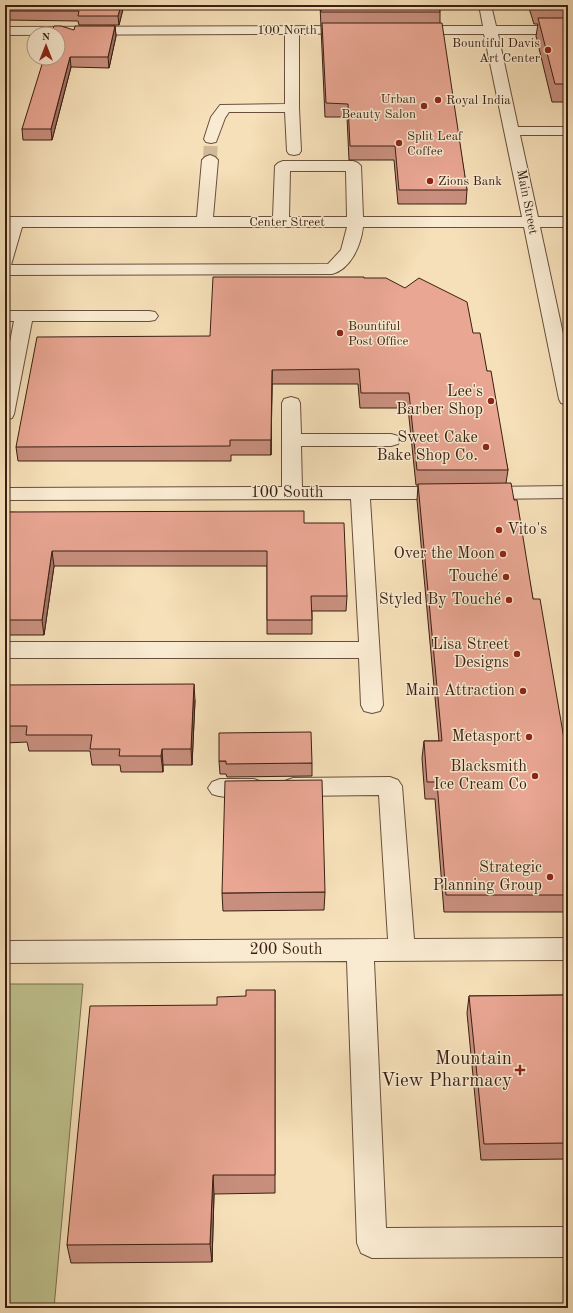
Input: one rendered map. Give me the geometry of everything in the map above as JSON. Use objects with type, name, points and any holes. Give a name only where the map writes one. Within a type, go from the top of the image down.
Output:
[{"type":"street","name":"Main Street","points":[[485,5],[568,399]]},
{"type":"street","points":[[292,30],[292,108],[294,151]]},
{"type":"street","name":"100 North","points":[[5,31],[361,30]]},
{"type":"street","points":[[399,30],[568,30]]},
{"type":"street","points":[[211,139],[218,117],[225,108],[292,108]]},
{"type":"street","points":[[512,131],[568,131]]},
{"type":"street","points":[[205,222],[210,160]]},
{"type":"street","points":[[5,270],[332,269],[348,251],[352,240],[355,222],[353,166],[283,166],[281,222]]},
{"type":"street","points":[[5,262],[10,222]]},
{"type":"street","name":"Center Street","points":[[10,222],[568,222]]},
{"type":"street","points":[[5,316],[149,316]]},
{"type":"street","points":[[5,414],[24,316]]},
{"type":"street","points":[[291,403],[292,493]]},
{"type":"street","points":[[291,440],[391,440]]},
{"type":"street","name":"100 South","points":[[5,494],[568,492]]},
{"type":"street","points":[[360,493],[372,705]]},
{"type":"street","points":[[5,650],[370,650]]},
{"type":"street","points":[[220,788],[390,786],[402,949]]},
{"type":"street","name":"200 South","points":[[5,952],[568,949]]},
{"type":"street","points":[[360,950],[372,1243],[568,1242]]},
{"type":"green space","points":[[5,984],[83,984],[54,1308],[5,1308]]},
{"type":"building","points":[[5,5],[121,5],[118,16],[78,16],[79,11],[5,11]]},
{"type":"building","points":[[321,5],[439,5],[440,12],[321,12]]},
{"type":"building","points":[[535,5],[568,5],[568,7],[535,7]]},
{"type":"building","points":[[538,18],[568,18],[568,84],[555,84]]},
{"type":"building","points":[[322,23],[442,23],[467,190],[399,190],[395,146],[350,146],[348,104],[326,103]]},
{"type":"building","points":[[75,26],[115,26],[108,57],[70,57],[51,129],[22,129],[42,66],[66,66],[66,28],[74,30]]},
{"type":"building","points":[[213,277],[386,278],[405,288],[419,278],[467,302],[473,333],[480,333],[487,371],[491,371],[508,470],[417,470],[409,393],[361,393],[359,369],[272,370],[271,440],[230,440],[230,446],[16,447],[37,337],[210,336]]},
{"type":"building","points":[[511,483],[514,500],[517,500],[533,599],[540,599],[568,762],[568,895],[446,895],[437,782],[427,782],[424,741],[442,741],[418,484]]},
{"type":"building","points":[[304,511],[304,523],[344,523],[347,596],[311,596],[312,620],[267,620],[267,551],[52,551],[42,620],[5,620],[5,512]]},
{"type":"building","points":[[194,684],[191,749],[162,749],[161,756],[119,756],[120,749],[90,749],[92,735],[26,735],[27,726],[5,726],[5,685]]},
{"type":"building","points":[[311,732],[312,763],[226,764],[226,761],[219,761],[219,733]]},
{"type":"building","points":[[322,780],[325,892],[222,893],[225,781]]},
{"type":"building","points":[[246,990],[275,990],[275,1175],[213,1175],[210,1244],[67,1245],[90,1006],[217,1005],[217,997],[246,996]]},
{"type":"building","points":[[568,995],[568,1143],[484,1144],[469,996]]},
{"type":"tunnel","points":[[210,160],[211,139]]},
{"type":"place","name":"Bountiful Davis Art Center","points":[[548,50]]},
{"type":"place","name":"Royal India","points":[[438,100]]},
{"type":"place","name":"Urban Beauty Salon","points":[[424,106]]},
{"type":"place","name":"Split Leaf Coffee","points":[[399,143]]},
{"type":"place","name":"Zions Bank","points":[[430,181]]},
{"type":"place","name":"Bountiful Post Office","points":[[340,333]]},
{"type":"place","name":"Lee's Barber Shop","points":[[491,401]]},
{"type":"place","name":"Sweet Cake Bake Shop Co.","points":[[486,447]]},
{"type":"place","name":"Vito's","points":[[499,530]]},
{"type":"place","name":"Over the Moon","points":[[503,554]]},
{"type":"place","name":"Touché","points":[[506,577]]},
{"type":"place","name":"Styled By Touché","points":[[509,600]]},
{"type":"place","name":"Lisa Street Designs","points":[[517,654]]},
{"type":"place","name":"Main Attraction","points":[[523,691]]},
{"type":"place","name":"Metasport","points":[[529,737]]},
{"type":"place","name":"Blacksmith Ice Cream Co","points":[[535,776]]},
{"type":"place","name":"Strategic Planning Group","points":[[550,877]]},
{"type":"place","name":"Mountain View Pharmacy","points":[[520,1070]]}]
